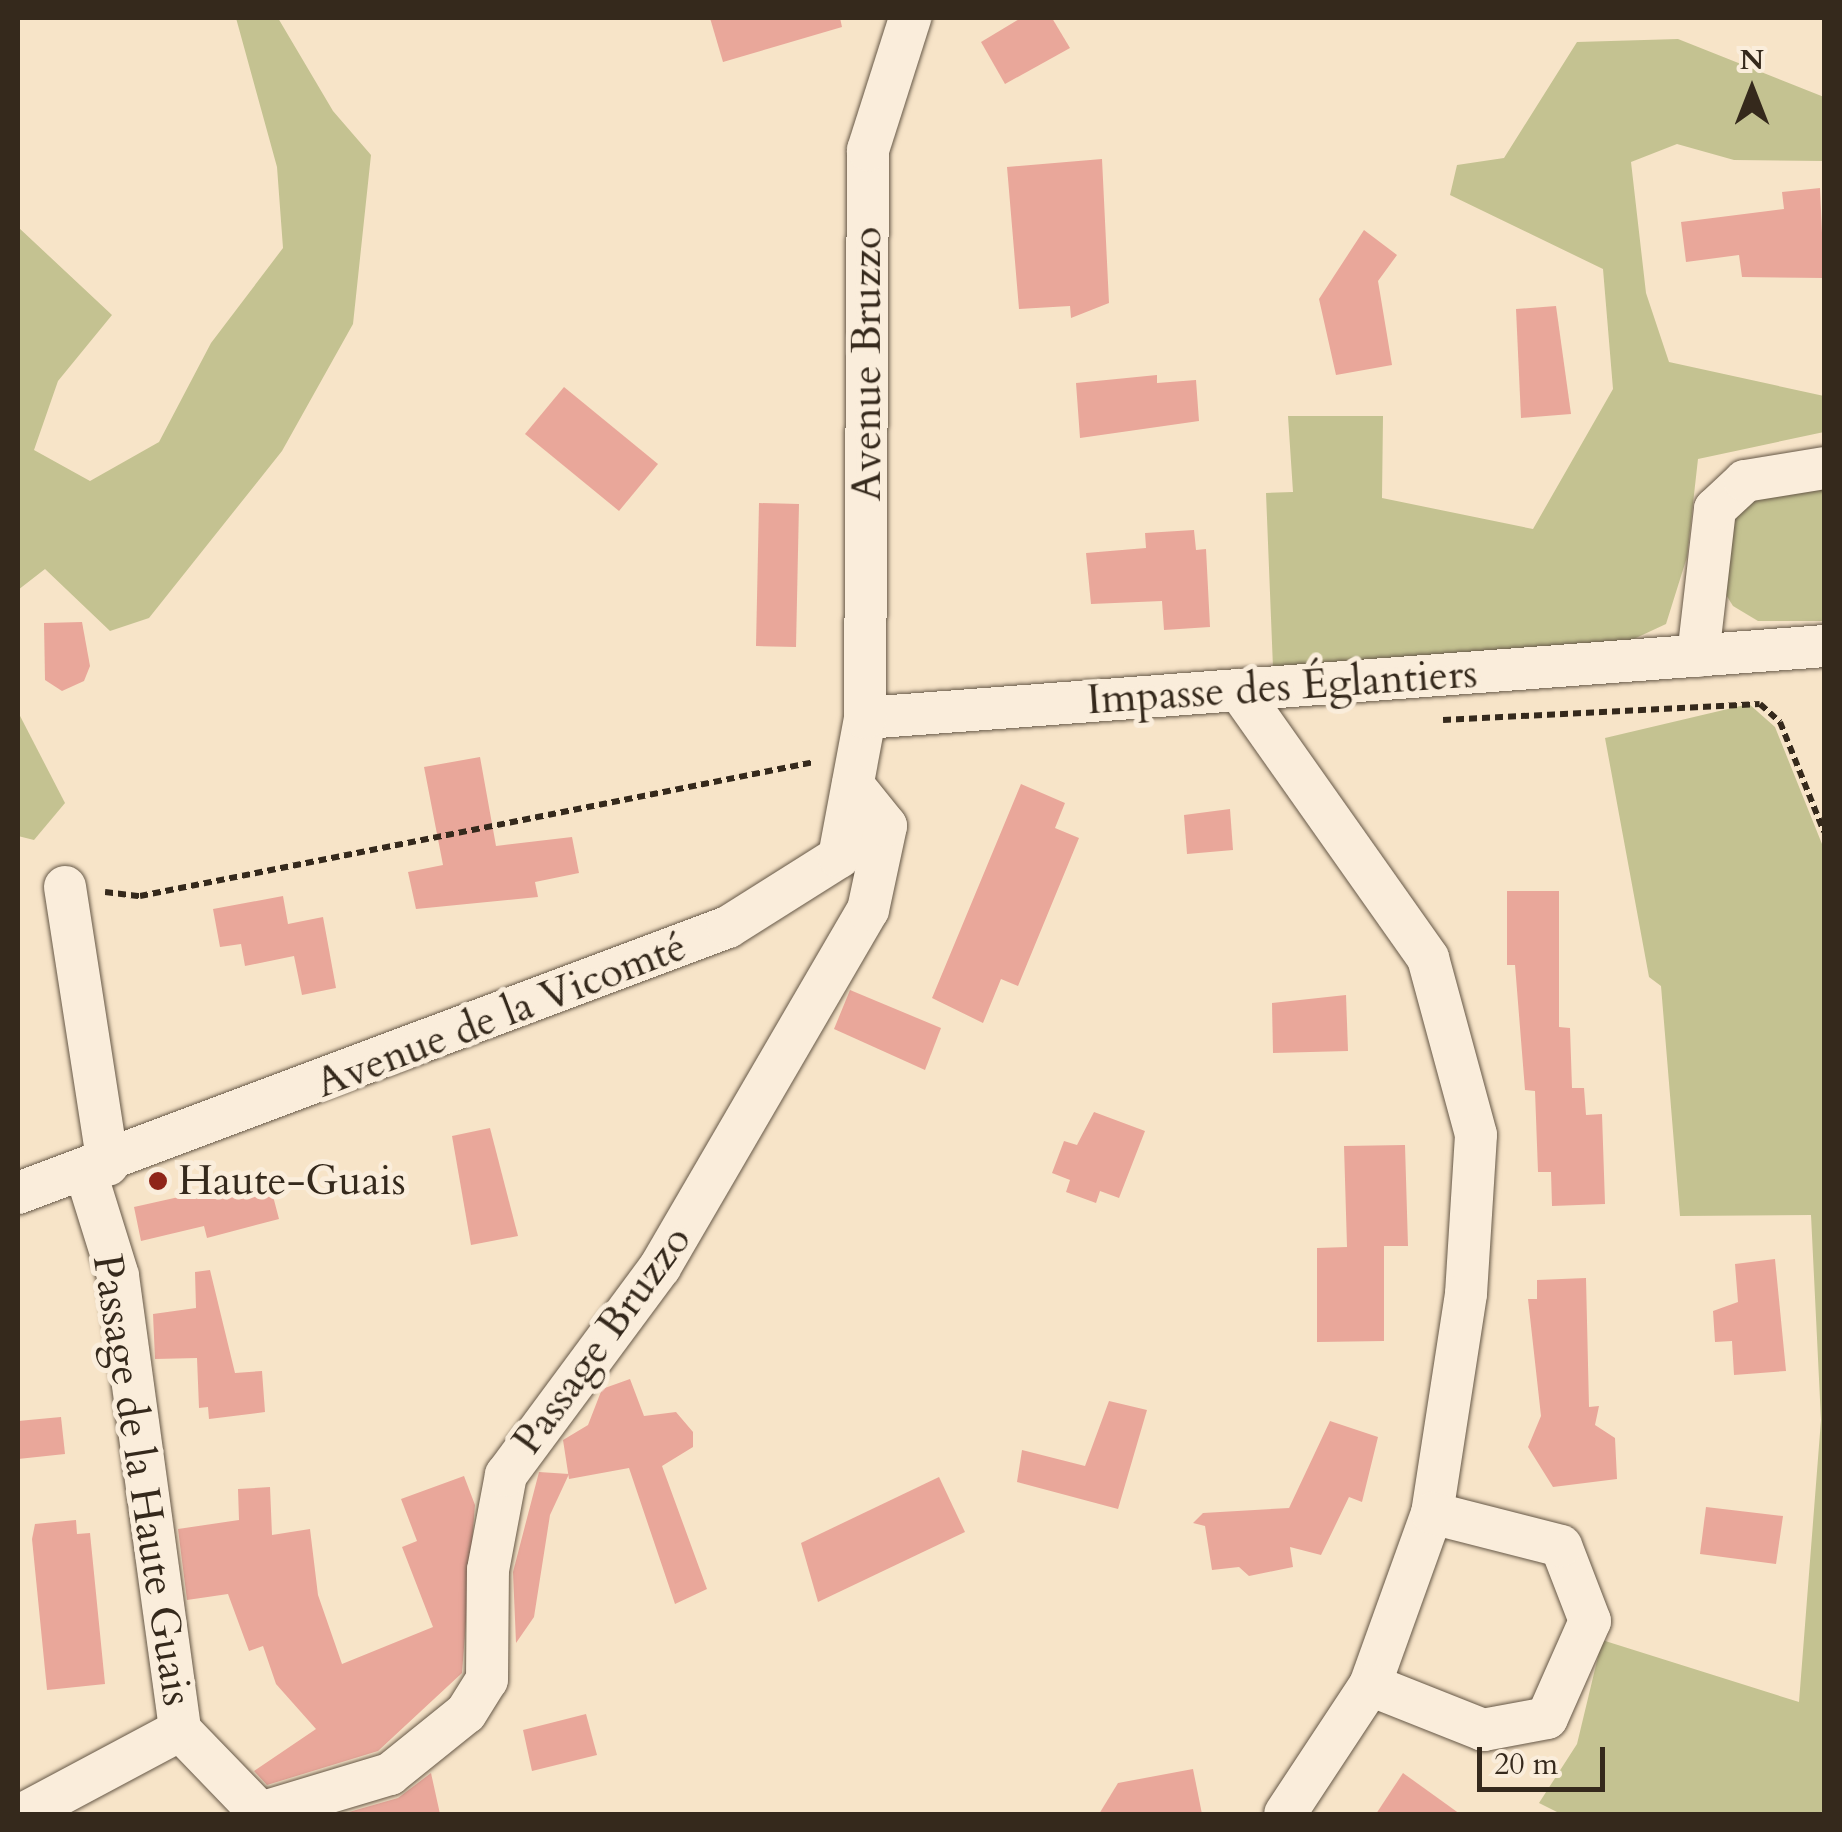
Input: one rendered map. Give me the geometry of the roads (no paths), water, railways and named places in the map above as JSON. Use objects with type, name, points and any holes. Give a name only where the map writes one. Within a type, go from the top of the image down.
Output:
[{"type":"street","name":"Avenue Bruzzo","points":[[866,718],[868,150],[910,18]]},
{"type":"street","points":[[1698,656],[1715,509],[1745,481],[1824,468]]},
{"type":"street","name":"Impasse des Églantiers","points":[[866,718],[1824,646]]},
{"type":"street","points":[[1239,690],[1428,958],[1476,1135],[1466,1294],[1432,1513],[1370,1684],[1285,1814]]},
{"type":"street","name":"Avenue de la Vicomté","points":[[18,1192],[97,1169],[728,927],[839,857],[866,718]]},
{"type":"street","name":"Passage Bruzzo","points":[[260,1814],[390,1774],[466,1713],[487,1680],[488,1570],[506,1475],[660,1267],[868,910],[886,826],[852,785]]},
{"type":"street","name":"Passage de la Haute Guais","points":[[65,888],[97,1169],[118,1276],[180,1730],[260,1814]]},
{"type":"street","points":[[1370,1684],[1483,1730],[1548,1718],[1590,1621],[1561,1546],[1432,1513]]},
{"type":"street","name":"Passage de la Haute Guais","points":[[23,1814],[180,1730]]},
{"type":"place","name":"Haute-Guais","points":[[158,1181]]}]
